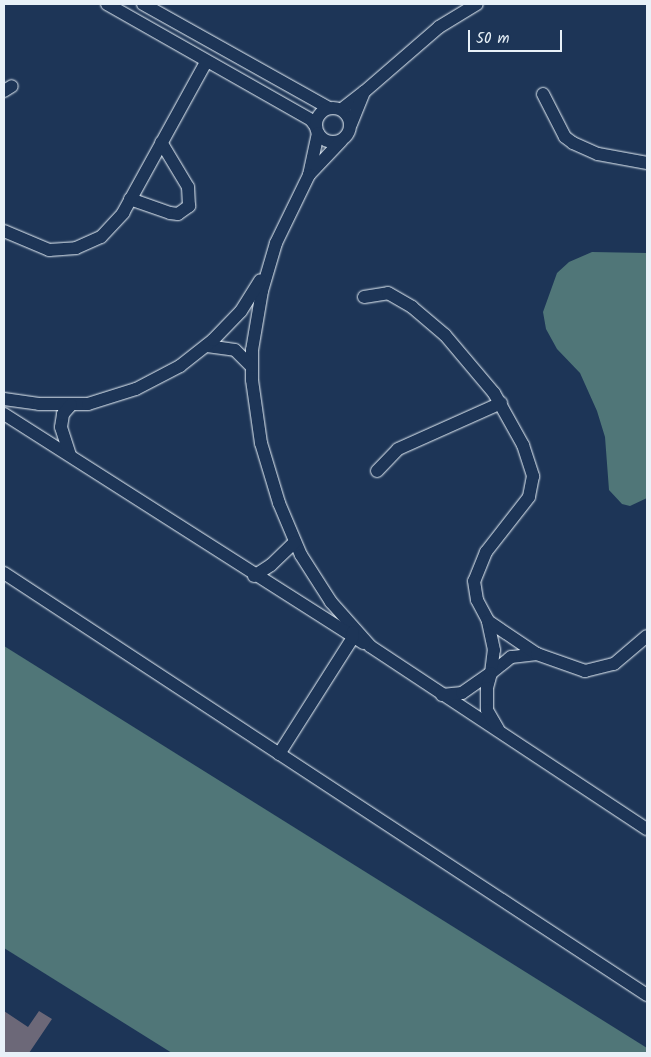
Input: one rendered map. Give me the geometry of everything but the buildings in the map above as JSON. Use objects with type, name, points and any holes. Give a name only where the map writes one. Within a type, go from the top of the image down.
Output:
[{"type":"street","points":[[107,4],[311,120],[325,140],[340,141]]},
{"type":"street","points":[[143,4],[336,108],[349,116],[351,125]]},
{"type":"street","points":[[309,175],[321,113],[336,108],[364,92],[439,27],[477,4]]},
{"type":"street","points":[[4,231],[49,250],[76,248],[101,237],[130,199],[206,62]]},
{"type":"street","points":[[352,634],[316,581],[295,542],[271,480],[261,443],[252,367],[256,318],[269,264],[284,224],[309,175],[348,134],[364,92]]},
{"type":"street","points":[[543,94],[565,137],[573,143],[598,154],[647,163]]},
{"type":"street","points":[[130,199],[178,214],[189,206],[188,187],[161,142]]},
{"type":"street","points":[[4,399],[71,405],[109,399],[136,390],[180,366],[207,346],[241,311],[269,264]]},
{"type":"street","points":[[364,297],[388,293],[412,307],[461,351],[501,403],[523,445],[533,486],[524,507],[493,542],[476,570],[477,600],[488,621],[494,650],[491,673],[486,688],[487,710],[501,733]]},
{"type":"street","points":[[207,346],[235,350],[252,367]]},
{"type":"street","points":[[377,471],[398,449],[501,403]]},
{"type":"street","points":[[70,455],[61,427],[62,414],[71,405]]},
{"type":"street","points":[[4,414],[254,576],[352,634],[647,829]]},
{"type":"street","points":[[254,576],[271,565],[295,542]]},
{"type":"street","points":[[4,573],[647,995]]},
{"type":"street","points":[[488,621],[536,654],[576,670],[594,670],[614,664],[647,636]]},
{"type":"street","points":[[279,754],[352,634]]},
{"type":"street","points":[[442,695],[462,693],[511,657],[536,654]]},
{"type":"green space","points":[[592,252],[647,253],[647,498],[630,506],[622,504],[609,490],[605,437],[597,411],[580,373],[557,349],[546,329],[543,312],[557,273],[569,262]]},
{"type":"green space","points":[[4,646],[647,1048],[647,1053],[172,1053],[4,948]]}]
